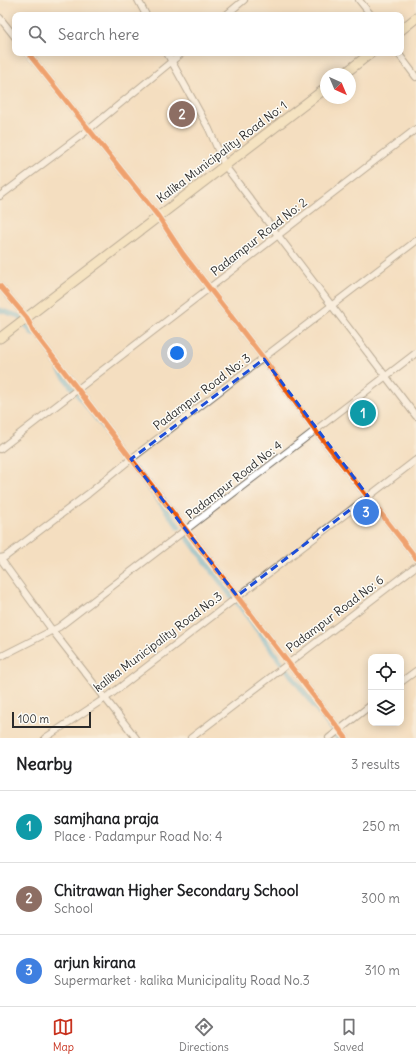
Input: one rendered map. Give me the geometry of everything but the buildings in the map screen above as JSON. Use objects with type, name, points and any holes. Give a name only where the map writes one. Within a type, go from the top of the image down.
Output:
[{"type":"street","points":[[138,0],[144,12]]},
{"type":"street","points":[[230,12],[244,0]]},
{"type":"street","points":[[359,0],[368,12]]},
{"type":"street","points":[[0,18],[12,33]]},
{"type":"street","points":[[404,28],[416,18]]},
{"type":"street","points":[[30,56],[158,216],[209,289],[416,558]]},
{"type":"street","points":[[169,56],[208,129],[225,166],[416,416]]},
{"type":"street","points":[[0,196],[88,130],[178,56]]},
{"type":"street","points":[[352,68],[367,56]]},
{"type":"street","points":[[400,56],[416,77]]},
{"type":"street","name":"Kalika Municipality Road No: 1","points":[[0,338],[320,93]]},
{"type":"street","name":"Padampur Road No: 2","points":[[0,449],[279,236],[416,129]]},
{"type":"street","name":"Padampur Road No: 3","points":[[0,558],[4,557],[88,494],[131,459],[264,359],[416,241]]},
{"type":"street","points":[[0,286],[27,318],[33,331],[346,738]]},
{"type":"street","name":"Padampur Road No: 4","points":[[0,657],[70,619],[416,353]]},
{"type":"street","name":"kalika Municipality Road No.3","points":[[45,738],[105,698],[416,460]]},
{"type":"street","points":[[0,558],[52,630],[136,738]]},
{"type":"street","name":"Padampur Road No: 6","points":[[191,738],[416,566]]},
{"type":"street","points":[[404,680],[416,671]]},
{"type":"street","points":[[329,738],[368,707]]},
{"type":"highlighted area","points":[[264,359],[368,496],[237,596],[131,459]]},
{"type":"waterway","points":[[0,310],[19,316],[33,334]]},
{"type":"waterway","points":[[60,371],[73,389]]},
{"type":"waterway","points":[[78,395],[104,428]]},
{"type":"waterway","points":[[137,472],[179,527]]},
{"type":"waterway","points":[[185,534],[232,597]]},
{"type":"waterway","points":[[236,601],[281,662]]},
{"type":"waterway","points":[[286,668],[338,738]]},
{"type":"cycle path","points":[[30,56],[158,216],[183,254],[264,359],[316,431],[416,558]]},
{"type":"cycle path","points":[[0,286],[27,318],[33,331],[346,738]]},
{"type":"place","name":"Chitrawan Higher Secondary School","points":[[182,114]]},
{"type":"place","name":"samjhana praja","points":[[363,413]]},
{"type":"place","name":"arjun kirana","points":[[366,512]]}]
